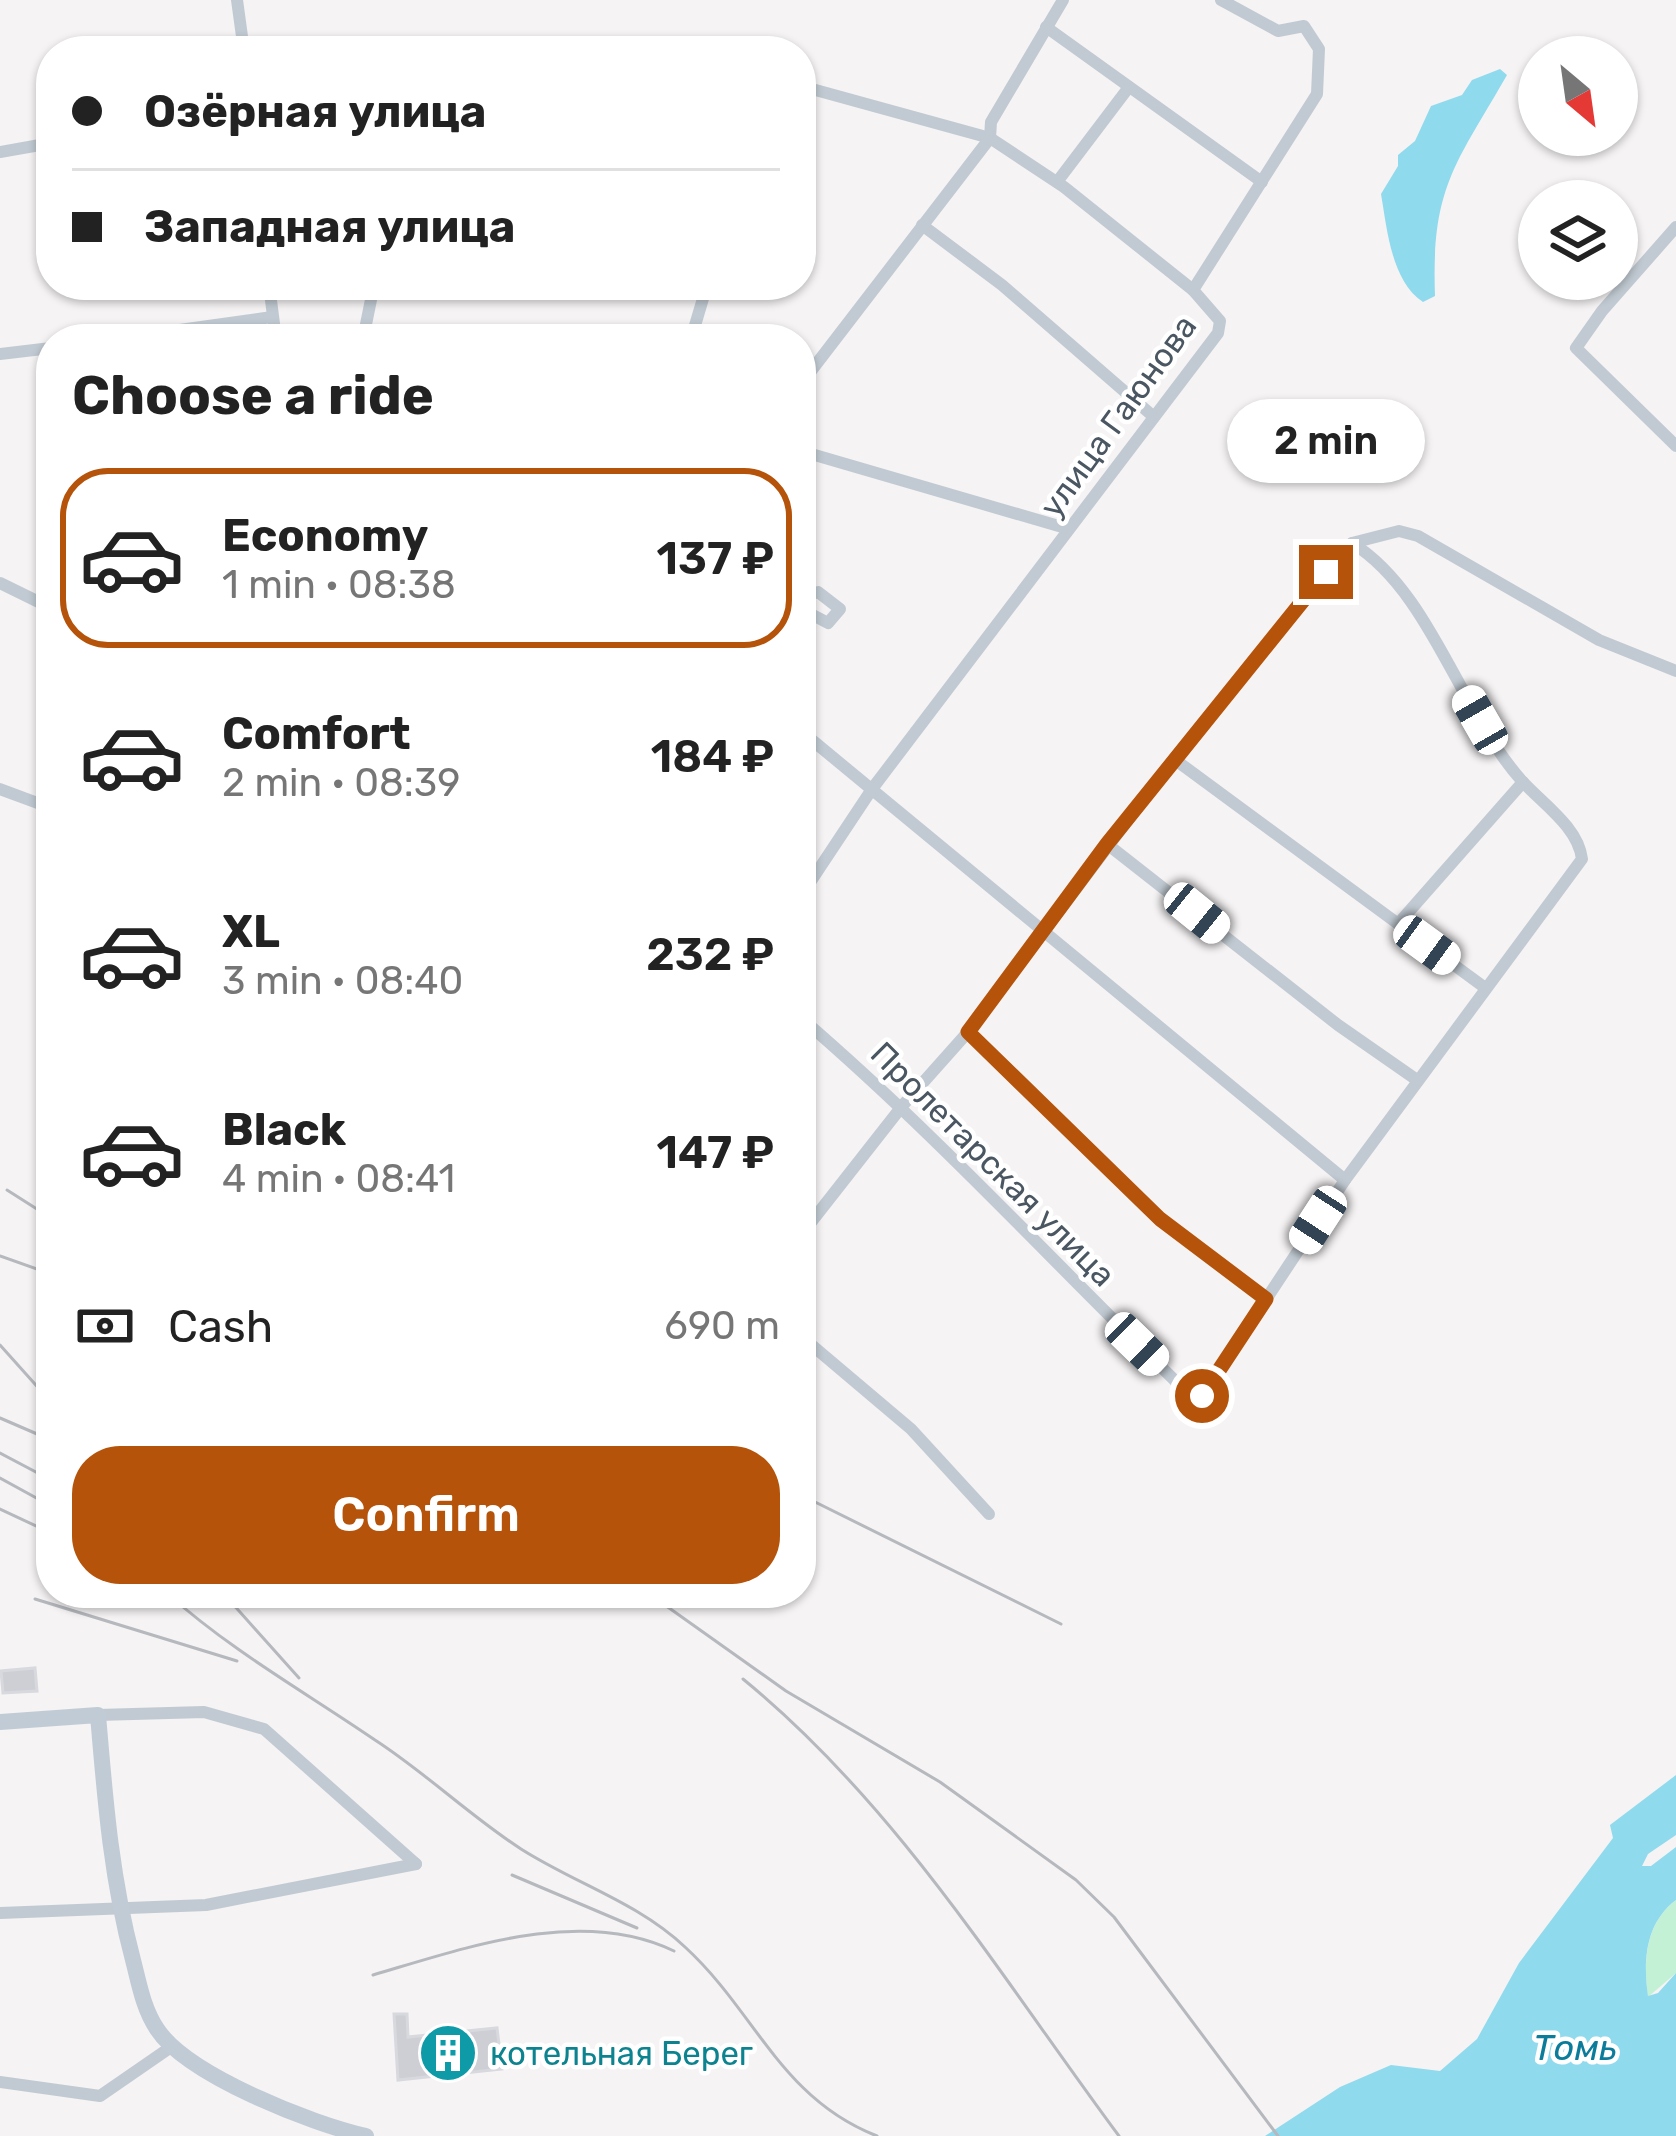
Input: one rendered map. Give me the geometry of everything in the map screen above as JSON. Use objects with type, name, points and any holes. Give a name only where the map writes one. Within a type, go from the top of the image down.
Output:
[{"type":"main road","points":[[0,1722],[98,1715],[119,1908],[146,2008],[171,2047],[293,2114],[365,2136]]},
{"type":"street","points":[[237,0],[242,36]]},
{"type":"street","points":[[816,364],[990,138],[991,122],[1063,0]]},
{"type":"street","name":"улица Гаюнова","points":[[816,873],[872,789],[1218,333],[1220,321],[1192,290],[1317,94],[1319,49],[1304,26],[1278,31],[1221,0]]},
{"type":"street","points":[[1046,27],[1262,182]]},
{"type":"street","points":[[1057,182],[1129,87]]},
{"type":"street","points":[[816,90],[990,138],[1057,182],[1192,290]]},
{"type":"street","points":[[0,152],[36,146]]},
{"type":"street","points":[[922,225],[1002,285],[1154,417]]},
{"type":"street","points":[[1676,227],[1601,311],[1576,348],[1676,446]]},
{"type":"street","points":[[270,300],[273,324]]},
{"type":"street","points":[[222,324],[272,317]]},
{"type":"street","points":[[0,355],[36,350]]},
{"type":"street","points":[[816,455],[1069,529]]},
{"type":"street","points":[[816,1216],[968,1032],[1174,759],[1352,543],[1399,531],[1418,536],[1599,640],[1676,671]]},
{"type":"street","points":[[968,1032],[1149,1209],[1266,1299],[1345,1180],[1582,859],[1580,844],[1522,782],[1388,574],[1352,543]]},
{"type":"street","points":[[0,583],[36,601]]},
{"type":"street","points":[[816,742],[1345,1180]]},
{"type":"street","points":[[1174,759],[1484,987]]},
{"type":"street","points":[[1398,924],[1522,782]]},
{"type":"street","points":[[0,789],[36,802]]},
{"type":"street","points":[[1107,844],[1338,1025],[1417,1080]]},
{"type":"street","name":"Пролетарская улица","points":[[816,1031],[903,1105],[1049,1260],[1196,1401],[1266,1299]]},
{"type":"street","points":[[816,1349],[910,1429],[989,1514]]},
{"type":"street","points":[[0,1913],[206,1905],[416,1864],[264,1729],[205,1712],[98,1715]]},
{"type":"street","points":[[0,2082],[100,2096],[171,2047]]},
{"type":"green space","points":[[1676,1900],[1676,1973],[1648,1997],[1648,1944],[1658,1920]]},
{"type":"water","points":[[1500,69],[1507,75],[1450,178],[1437,228],[1435,296],[1423,302],[1397,268],[1381,194],[1398,166],[1398,155],[1415,141],[1431,106],[1462,95],[1472,80]]},
{"type":"water","name":"Томь","points":[[1676,1775],[1676,1835],[1648,1854],[1642,1866],[1651,1866],[1676,1847],[1676,1900],[1652,1932],[1646,1970],[1648,1996],[1658,1993],[1676,1973],[1676,2136],[1265,2136],[1340,2087],[1391,2065],[1440,2071],[1477,2039],[1519,1963],[1613,1838],[1610,1825]]},
{"type":"building","points":[[35,1668],[37,1691],[3,1693],[1,1671]]},
{"type":"building","name":"котельная Берег","points":[[394,2014],[407,2014],[408,2037],[497,2028],[502,2069],[398,2080]]},
{"type":"railway","points":[[7,1190],[36,1208]]},
{"type":"railway","points":[[0,1256],[36,1269]]},
{"type":"railway","points":[[0,1345],[36,1385]]},
{"type":"railway","points":[[0,1418],[36,1434]]},
{"type":"railway","points":[[0,1453],[36,1472]]},
{"type":"railway","points":[[0,1478],[36,1498]]},
{"type":"railway","points":[[816,1502],[1061,1624]]},
{"type":"railway","points":[[0,1509],[36,1526]]},
{"type":"railway","points":[[64,1608],[237,1661]]},
{"type":"railway","points":[[185,1608],[268,1670],[394,1753],[521,1849],[666,1931],[710,1972],[792,2077],[844,2120],[877,2136]]},
{"type":"railway","points":[[236,1608],[299,1678]]},
{"type":"railway","points":[[669,1608],[786,1691],[940,1782],[1076,1880],[1114,1917],[1278,2136]]},
{"type":"railway","points":[[743,1679],[799,1729],[899,1837],[1119,2136]]},
{"type":"railway","points":[[512,1875],[637,1928]]},
{"type":"railway","points":[[373,1975],[484,1944],[562,1932],[638,1938],[674,1951]]},
{"type":"place","name":"котельная Берег","points":[[448,2053]]},
{"type":"route","points":[[1202,1396],[1266,1299],[1160,1219],[968,1032],[1107,844],[1326,572]]}]
